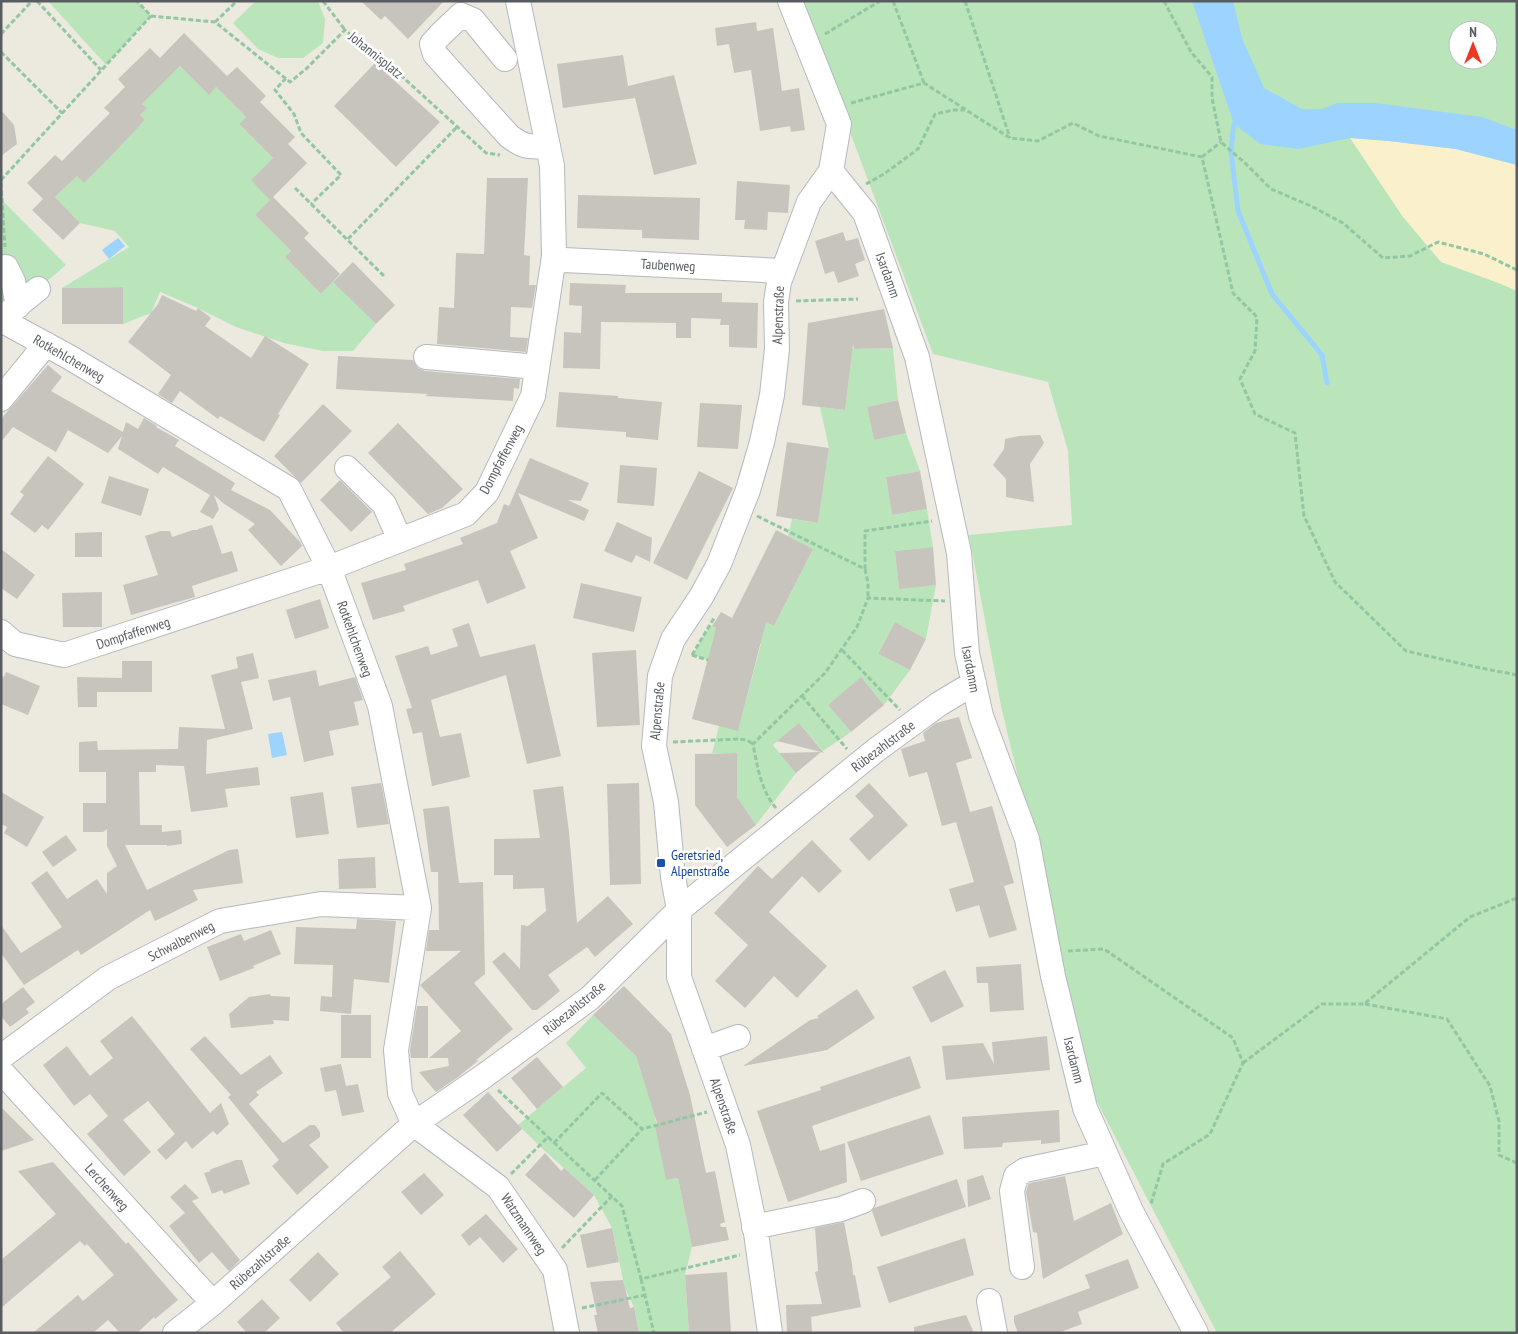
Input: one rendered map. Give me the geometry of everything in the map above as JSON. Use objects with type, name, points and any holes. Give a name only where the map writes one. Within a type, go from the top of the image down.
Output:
[{"type":"street","name":"Dompfaffenweg","points":[[1,632],[15,644],[64,655],[329,568],[466,514],[487,492],[533,396],[554,256],[552,166],[518,1]]},
{"type":"street","points":[[790,1],[839,124],[837,178]]},
{"type":"street","points":[[505,59],[472,20],[469,8],[432,44],[435,54],[510,136],[528,147],[548,146]]},
{"type":"street","name":"Alpenstraße","points":[[770,1333],[758,1251],[738,1145],[679,977],[679,910],[673,877],[666,802],[654,746],[660,676],[673,640],[701,597],[719,564],[748,490],[762,442],[772,395],[777,349],[776,302],[782,271],[808,202],[837,178]]},
{"type":"street","name":"Isardamm","points":[[837,178],[865,213],[917,357],[959,553],[967,653],[981,716],[1027,839],[1048,952],[1085,1108],[1131,1210],[1196,1333]]},
{"type":"street","name":"Taubenweg","points":[[554,256],[564,260],[782,271]]},
{"type":"street","points":[[4,270],[13,281],[7,315]]},
{"type":"street","points":[[7,315],[38,289]]},
{"type":"street","name":"Rotkehlchenweg","points":[[7,315],[46,344],[289,489],[329,568],[380,706],[419,908],[396,1050],[400,1093],[414,1124]]},
{"type":"street","points":[[1,400],[46,344]]},
{"type":"street","points":[[426,356],[537,367]]},
{"type":"street","points":[[348,468],[384,504],[400,540]]},
{"type":"street","name":"Rübezahlstraße","points":[[175,1333],[213,1303],[414,1124],[484,1076],[590,998],[679,910],[860,763],[939,704],[974,683]]},
{"type":"street","name":"Schwalbenweg","points":[[1,1057],[108,978],[220,921],[321,904],[419,908]]},
{"type":"street","points":[[704,1049],[738,1037]]},
{"type":"street","name":"Lerchenweg","points":[[1,1070],[213,1303]]},
{"type":"street","name":"Watzmannweg","points":[[414,1124],[498,1187],[555,1270],[565,1322]]},
{"type":"street","points":[[1022,1267],[1012,1191],[1016,1176],[1025,1170],[1106,1153]]},
{"type":"street","points":[[754,1228],[841,1209],[863,1201]]},
{"type":"street","points":[[990,1301],[995,1333]]},
{"type":"path","points":[[1,34],[32,1]]},
{"type":"path","points":[[37,1],[101,70]]},
{"type":"path","points":[[137,1],[151,16],[215,22],[286,78],[275,90],[294,114],[301,133],[341,175],[312,204]]},
{"type":"path","points":[[215,22],[237,1]]},
{"type":"path","points":[[323,1],[345,30]]},
{"type":"path","points":[[807,44],[880,1]]},
{"type":"path","points":[[893,1],[924,83],[1010,138],[1038,142],[1073,123],[1099,136],[1202,157],[1221,142]]},
{"type":"path","points":[[965,1],[1010,138]]},
{"type":"path","points":[[1164,1],[1191,52],[1212,78],[1212,98],[1221,142],[1271,189],[1311,206],[1343,223],[1383,258],[1410,256],[1438,242],[1484,254],[1517,270]]},
{"type":"path","points":[[4,270],[1,182],[151,16]]},
{"type":"path","name":"Johannisplatz","points":[[286,78],[290,82],[306,69],[345,30],[395,70],[486,152],[505,156]]},
{"type":"path","points":[[1,52],[62,113]]},
{"type":"path","points":[[833,108],[924,83]]},
{"type":"path","points":[[837,178],[865,184],[884,174],[918,149],[935,114],[954,110],[967,110]]},
{"type":"path","points":[[348,239],[457,126]]},
{"type":"path","points":[[1202,157],[1233,293],[1257,317],[1255,351],[1240,379],[1255,414],[1295,433],[1304,516],[1335,582],[1406,651],[1517,675]]},
{"type":"path","points":[[295,188],[384,276]]},
{"type":"path","points":[[776,302],[858,299]]},
{"type":"path","points":[[741,508],[865,569]]},
{"type":"path","points":[[753,744],[825,673],[857,628],[868,598],[868,583],[865,569],[865,531],[951,517]]},
{"type":"path","points":[[868,598],[963,602]]},
{"type":"path","points":[[708,660],[692,655],[714,618]]},
{"type":"path","points":[[842,650],[902,712],[911,724]]},
{"type":"path","points":[[802,696],[860,763]]},
{"type":"path","points":[[655,743],[747,740],[753,744],[765,790],[773,804],[788,821]]},
{"type":"path","points":[[1364,1004],[1470,917],[1517,898]]},
{"type":"path","points":[[1048,952],[1104,949],[1233,1038],[1244,1063]]},
{"type":"path","points":[[1142,1231],[1164,1164],[1210,1134],[1244,1063],[1322,1004],[1364,1004],[1447,1018],[1490,1086],[1499,1121],[1499,1155],[1517,1163]]},
{"type":"path","points":[[484,1076],[622,1206],[654,1333]]},
{"type":"path","points":[[554,1143],[602,1093],[642,1129]]},
{"type":"path","points":[[595,1180],[642,1129],[725,1107]]},
{"type":"path","points":[[498,1187],[548,1137]]},
{"type":"path","points":[[549,1262],[612,1196]]},
{"type":"path","points":[[641,1279],[758,1251]]},
{"type":"path","points":[[565,1322],[645,1295]]},
{"type":"green space","points":[[48,1],[137,1],[151,16],[106,65]]},
{"type":"green space","points":[[256,1],[318,1],[325,19],[323,43],[303,58],[278,58],[258,49],[233,23]]},
{"type":"green space","points":[[801,1],[1517,1],[1517,1333],[1217,1333],[1095,1098],[1086,1077],[1081,1041],[1001,706],[969,535],[1072,525],[1068,451],[1048,382],[933,354]]},
{"type":"green space","points":[[180,66],[208,94],[216,87],[246,117],[239,124],[273,158],[270,200],[255,215],[291,251],[285,257],[321,294],[333,281],[376,324],[353,351],[323,351],[284,343],[236,327],[160,292],[151,313],[123,324],[123,287],[62,288],[129,247],[115,231],[80,223],[55,197],[77,176],[84,182],[145,120],[140,115],[146,108],[142,104]]},
{"type":"green space","points":[[1,199],[66,265],[1,318]]},
{"type":"green space","points":[[893,348],[898,400],[867,407],[874,440],[906,433],[920,471],[886,477],[892,515],[927,509],[933,547],[895,551],[899,588],[936,585],[926,639],[895,622],[878,654],[910,670],[884,705],[861,678],[828,705],[851,732],[823,751],[799,723],[773,745],[796,773],[756,825],[737,797],[737,753],[712,753],[719,726],[738,730],[761,644],[715,632],[708,660],[692,655],[710,625],[731,636],[744,611],[774,626],[813,549],[788,536],[792,519],[818,523],[829,448],[820,407],[845,410],[852,349]]},
{"type":"green space","points":[[593,1015],[636,1056],[654,1111],[666,1180],[678,1178],[692,1247],[685,1275],[689,1333],[639,1333],[634,1307],[625,1289],[612,1228],[594,1195],[518,1125],[586,1068],[566,1043]]},
{"type":"sand","points":[[1350,138],[1456,149],[1517,165],[1517,291],[1441,262],[1403,217]]},
{"type":"water","points":[[1192,1],[1233,1],[1242,38],[1264,88],[1302,109],[1322,109],[1337,103],[1375,103],[1482,117],[1517,130],[1517,165],[1456,149],[1389,141],[1350,138],[1298,149],[1260,144],[1234,124]]},
{"type":"water","points":[[118,238],[125,246],[109,259],[102,250]]},
{"type":"water","points":[[282,732],[287,755],[272,758],[268,734]]},
{"type":"building","points":[[361,1],[444,1],[408,39],[385,16],[381,20]]},
{"type":"building","points":[[756,22],[757,31],[773,28],[782,91],[799,88],[805,130],[791,132],[790,126],[760,131],[751,70],[734,73],[729,44],[717,46],[715,28]]},
{"type":"building","points":[[184,33],[227,76],[237,67],[266,96],[260,102],[295,137],[288,144],[307,163],[273,197],[309,233],[304,238],[340,274],[321,294],[285,257],[291,251],[255,215],[270,200],[251,180],[273,158],[239,124],[246,117],[216,87],[209,95],[180,66],[142,104],[147,108],[140,115],[145,120],[109,158],[84,183],[77,176],[55,197],[80,223],[63,240],[32,210],[43,199],[27,183],[55,155],[62,161],[110,113],[104,108],[125,87],[118,79],[150,48],[160,58]]},
{"type":"building","points":[[623,55],[628,86],[674,75],[697,164],[654,175],[635,98],[563,108],[557,64]]},
{"type":"building","points":[[375,63],[440,122],[396,167],[334,106]]},
{"type":"building","points":[[1,110],[14,125],[17,144],[1,156]]},
{"type":"building","points":[[487,178],[528,178],[524,255],[530,256],[529,285],[536,285],[532,308],[511,307],[510,337],[528,338],[526,352],[437,344],[439,307],[454,308],[456,253],[484,254]]},
{"type":"building","points":[[737,181],[790,185],[788,213],[768,212],[767,230],[744,229],[745,220],[735,220]]},
{"type":"building","points":[[578,195],[700,198],[699,240],[642,238],[642,230],[577,228]]},
{"type":"building","points":[[843,232],[846,241],[858,238],[865,260],[855,264],[859,276],[838,283],[834,271],[825,274],[815,241]]},
{"type":"building","points":[[353,262],[395,305],[376,324],[333,282]]},
{"type":"building","points":[[570,283],[626,285],[625,293],[722,293],[722,302],[758,303],[757,348],[729,347],[729,325],[720,325],[721,319],[691,318],[691,338],[676,338],[676,323],[601,322],[600,369],[563,368],[564,332],[581,333],[582,306],[569,305]]},
{"type":"building","points":[[123,287],[123,324],[62,324],[62,288]]},
{"type":"building","points":[[162,295],[196,311],[198,308],[211,318],[205,326],[251,358],[265,336],[309,364],[278,414],[280,415],[264,442],[220,416],[218,419],[180,391],[172,403],[158,394],[171,375],[128,342],[158,304]]},
{"type":"building","points":[[884,309],[893,348],[854,349],[853,344],[845,410],[802,405],[808,323]]},
{"type":"building","points":[[338,356],[413,360],[418,368],[425,371],[520,379],[519,389],[514,388],[513,401],[336,389]]},
{"type":"building","points":[[48,365],[62,377],[51,391],[123,432],[126,422],[138,429],[144,418],[157,426],[179,440],[175,446],[235,483],[231,490],[270,510],[302,546],[281,566],[248,530],[255,524],[214,495],[219,509],[213,519],[200,512],[210,495],[163,467],[158,474],[118,449],[122,436],[108,453],[68,430],[56,452],[13,427],[1,442],[1,419]]},
{"type":"building","points":[[559,392],[618,396],[618,398],[662,402],[658,440],[626,437],[626,432],[556,427]]},
{"type":"building","points":[[898,400],[906,433],[874,440],[867,407]]},
{"type":"building","points":[[700,403],[742,405],[738,449],[697,447]]},
{"type":"building","points":[[323,404],[352,431],[301,483],[274,456]]},
{"type":"building","points":[[398,423],[463,489],[442,508],[428,514],[368,453]]},
{"type":"building","points":[[1040,435],[1044,443],[1030,464],[1034,502],[1006,497],[1006,479],[993,465],[1004,449],[1005,439]]},
{"type":"building","points":[[787,442],[829,448],[818,523],[776,516]]},
{"type":"building","points":[[48,456],[84,484],[48,530],[42,525],[35,533],[10,514],[24,495],[20,492]]},
{"type":"building","points":[[530,458],[589,483],[581,501],[568,500],[589,510],[584,521],[518,493],[538,538],[510,551],[526,588],[487,604],[478,580],[403,606],[405,611],[373,620],[361,583],[406,570],[404,564],[463,544],[460,538],[497,523],[504,504],[509,506]]},
{"type":"building","points":[[620,465],[657,468],[654,506],[617,503]]},
{"type":"building","points":[[699,471],[733,488],[687,580],[653,563]]},
{"type":"building","points":[[920,471],[927,509],[892,515],[886,477]]},
{"type":"building","points":[[109,476],[149,489],[141,516],[101,503]]},
{"type":"building","points":[[340,480],[372,512],[351,532],[320,500]]},
{"type":"building","points":[[617,522],[652,538],[650,562],[636,555],[632,563],[604,551]]},
{"type":"building","points":[[212,525],[222,554],[232,551],[238,571],[192,586],[195,597],[131,615],[123,585],[158,575],[145,536],[161,531],[170,531],[172,537]]},
{"type":"building","points":[[776,530],[813,549],[774,626],[766,622],[738,731],[692,719],[716,628],[712,626],[721,612],[732,618]]},
{"type":"building","points":[[102,532],[102,557],[75,557],[75,533]]},
{"type":"building","points":[[933,547],[936,585],[899,589],[895,551]]},
{"type":"building","points":[[1,549],[35,575],[17,599],[1,588]]},
{"type":"building","points":[[581,583],[642,597],[634,632],[573,618]]},
{"type":"building","points":[[102,592],[102,627],[63,627],[62,593]]},
{"type":"building","points":[[320,599],[329,628],[295,639],[286,610]]},
{"type":"building","points":[[895,622],[926,639],[910,670],[878,654]]},
{"type":"building","points":[[469,623],[480,657],[535,644],[561,756],[527,764],[506,675],[431,700],[440,737],[461,733],[470,777],[432,786],[422,732],[413,734],[406,709],[412,708],[395,656],[428,646],[431,655],[458,646],[452,629]]},
{"type":"building","points":[[636,650],[640,725],[597,727],[592,653]]},
{"type":"building","points":[[253,653],[259,678],[241,682],[253,729],[207,740],[206,774],[258,767],[260,785],[225,789],[228,807],[191,812],[184,766],[156,765],[156,772],[139,772],[140,825],[162,825],[162,832],[181,830],[182,844],[167,846],[125,845],[147,890],[229,850],[238,849],[243,883],[193,890],[198,900],[155,921],[150,910],[81,955],[78,950],[24,985],[1,953],[1,925],[21,953],[62,927],[31,883],[47,871],[67,899],[97,879],[107,894],[107,873],[117,866],[107,846],[107,829],[103,832],[83,832],[83,803],[106,803],[106,772],[79,772],[79,742],[97,741],[98,750],[178,749],[179,727],[225,729],[211,675],[238,668],[236,657]]},
{"type":"building","points":[[122,661],[152,661],[152,692],[97,692],[97,707],[78,707],[77,677],[122,678]]},
{"type":"building","points":[[316,670],[319,686],[355,677],[363,700],[354,702],[359,725],[329,731],[334,755],[304,762],[290,697],[273,701],[268,680]]},
{"type":"building","points":[[6,672],[40,686],[28,715],[1,704],[1,676],[4,677]]},
{"type":"building","points":[[861,677],[884,705],[851,732],[828,705]]},
{"type":"building","points":[[959,717],[972,758],[956,763],[970,812],[992,806],[1014,883],[1004,886],[1017,930],[989,938],[979,905],[956,912],[949,889],[974,882],[956,822],[942,826],[927,772],[909,777],[901,749],[925,741],[923,733],[936,723]]},
{"type":"building","points":[[799,723],[824,753],[777,741]]},
{"type":"building","points":[[821,752],[796,773],[779,753]]},
{"type":"building","points":[[737,753],[737,797],[756,825],[727,847],[695,805],[695,754]]},
{"type":"building","points":[[381,783],[389,824],[357,828],[351,787]]},
{"type":"building","points":[[639,783],[641,884],[610,885],[607,784]]},
{"type":"building","points":[[869,783],[908,825],[869,861],[849,839],[874,816],[855,796]]},
{"type":"building","points":[[563,786],[577,923],[608,896],[633,924],[595,957],[587,947],[548,975],[560,991],[537,1010],[532,1010],[492,962],[504,952],[520,969],[521,925],[528,926],[546,911],[544,888],[513,889],[513,875],[494,875],[494,839],[540,838],[533,790]]},
{"type":"building","points":[[1,792],[44,817],[27,847],[4,833],[7,827],[1,824]]},
{"type":"building","points":[[323,792],[329,834],[296,838],[290,797]]},
{"type":"building","points":[[449,806],[459,883],[483,882],[485,974],[474,983],[513,1029],[475,1061],[479,1060],[436,1092],[419,1072],[449,1066],[448,1058],[429,1058],[461,1031],[420,985],[461,951],[426,951],[429,930],[439,930],[438,872],[431,872],[423,809]]},
{"type":"building","points":[[66,835],[77,850],[53,867],[42,852]]},
{"type":"building","points":[[812,840],[842,871],[819,893],[802,876],[769,912],[827,966],[797,998],[774,976],[745,1008],[715,981],[748,945],[714,913],[758,866],[772,879]]},
{"type":"building","points":[[375,857],[376,888],[339,889],[338,859]]},
{"type":"building","points":[[357,919],[396,921],[389,983],[354,979],[351,1014],[320,1011],[321,996],[332,997],[333,965],[294,964],[296,927],[356,929]]},
{"type":"building","points":[[271,930],[281,954],[253,966],[254,968],[220,981],[207,947],[241,934],[244,941]]},
{"type":"building","points":[[1021,964],[1024,1010],[990,1012],[988,983],[977,983],[976,967]]},
{"type":"building","points":[[945,970],[964,1006],[931,1023],[912,987]]},
{"type":"building","points":[[624,986],[671,1034],[690,1095],[706,1173],[715,1171],[725,1222],[720,1224],[721,1227],[726,1227],[729,1240],[692,1247],[678,1178],[666,1180],[655,1126],[658,1126],[636,1056],[593,1015]]},
{"type":"building","points":[[23,987],[35,1002],[26,1009],[29,1013],[10,1027],[1,1016],[1,1004]]},
{"type":"building","points":[[857,989],[875,1018],[827,1050],[743,1066],[810,1020],[819,1018],[817,1016]]},
{"type":"building","points":[[270,994],[271,996],[290,997],[289,1021],[273,1020],[274,1024],[231,1028],[229,1014],[249,997]]},
{"type":"building","points":[[417,1006],[428,1006],[428,1058],[411,1058],[410,1050]]},
{"type":"building","points":[[341,1015],[371,1015],[371,1058],[341,1058]]},
{"type":"building","points":[[132,1016],[210,1113],[221,1103],[229,1124],[217,1135],[213,1131],[192,1149],[186,1141],[166,1160],[157,1150],[175,1134],[148,1101],[123,1120],[151,1152],[124,1176],[87,1134],[108,1116],[90,1094],[74,1106],[43,1065],[67,1046],[90,1076],[113,1058],[100,1041]]},
{"type":"building","points":[[205,1036],[241,1075],[270,1055],[283,1073],[256,1092],[259,1095],[249,1104],[283,1143],[310,1125],[315,1125],[320,1132],[320,1137],[309,1145],[329,1167],[297,1195],[272,1166],[279,1160],[228,1097],[231,1095],[190,1049]]},
{"type":"building","points":[[1047,1036],[1050,1070],[946,1080],[942,1046],[983,1043],[994,1064],[992,1042]]},
{"type":"building","points":[[910,1056],[921,1088],[812,1126],[820,1151],[845,1143],[847,1182],[788,1202],[757,1111],[821,1090],[820,1087]]},
{"type":"building","points":[[537,1057],[563,1087],[537,1109],[511,1078]]},
{"type":"building","points":[[341,1064],[346,1086],[358,1084],[364,1112],[342,1116],[336,1090],[325,1092],[320,1068]]},
{"type":"building","points":[[488,1092],[522,1129],[497,1152],[463,1115]]},
{"type":"building","points":[[1,1107],[34,1140],[1,1151]]},
{"type":"building","points":[[1059,1110],[1060,1142],[1041,1144],[1041,1140],[1003,1143],[1002,1147],[964,1149],[962,1117]]},
{"type":"building","points":[[930,1115],[944,1154],[861,1181],[847,1142]]},
{"type":"building","points":[[545,1153],[561,1171],[564,1168],[594,1195],[574,1218],[525,1175]]},
{"type":"building","points":[[236,1160],[242,1160],[250,1184],[224,1194],[222,1190],[212,1194],[204,1173]]},
{"type":"building","points":[[53,1162],[126,1244],[128,1242],[178,1300],[155,1319],[154,1317],[137,1333],[120,1333],[108,1320],[93,1333],[33,1333],[78,1295],[83,1301],[114,1275],[87,1244],[85,1246],[80,1241],[1,1308],[1,1260],[56,1214],[18,1171]]},
{"type":"building","points":[[424,1173],[444,1195],[421,1215],[401,1192]]},
{"type":"building","points":[[983,1175],[991,1199],[968,1207],[967,1180]]},
{"type":"building","points":[[1065,1176],[1074,1221],[1111,1203],[1123,1234],[1043,1279],[1037,1233],[1033,1232],[1026,1192],[1030,1183]]},
{"type":"building","points":[[957,1179],[966,1207],[881,1237],[872,1211],[874,1208]]},
{"type":"building","points":[[185,1184],[199,1198],[192,1201],[240,1260],[229,1271],[212,1252],[199,1263],[169,1226],[185,1213],[170,1197]]},
{"type":"building","points":[[486,1214],[518,1249],[503,1263],[480,1237],[469,1246],[461,1235]]},
{"type":"building","points":[[844,1222],[853,1275],[855,1275],[861,1307],[811,1317],[812,1333],[787,1333],[786,1305],[822,1304],[815,1272],[818,1271],[815,1228]]},
{"type":"building","points":[[612,1228],[619,1262],[587,1268],[580,1235]]},
{"type":"building","points":[[965,1238],[974,1275],[889,1303],[877,1267]]},
{"type":"building","points":[[400,1251],[436,1294],[390,1333],[344,1333],[336,1323],[391,1277],[382,1267]]},
{"type":"building","points":[[318,1252],[339,1274],[310,1302],[289,1280]]},
{"type":"building","points":[[1128,1259],[1139,1288],[1078,1312],[1082,1324],[1058,1333],[1018,1333],[1014,1316],[1090,1288],[1085,1275]]},
{"type":"building","points":[[727,1272],[731,1333],[689,1333],[685,1275]]},
{"type":"building","points":[[623,1280],[630,1308],[634,1307],[639,1333],[598,1333],[594,1315],[597,1315],[590,1282]]},
{"type":"building","points":[[262,1299],[280,1318],[264,1333],[247,1333],[237,1322]]},
{"type":"building","points":[[966,1315],[974,1333],[914,1333],[914,1327]]},
{"type":"waterway","points":[[1234,124],[1231,151],[1238,211],[1272,294],[1322,355],[1327,383]]},
{"type":"place","name":"Geretsried, Alpenstraße","points":[[661,863]]}]
